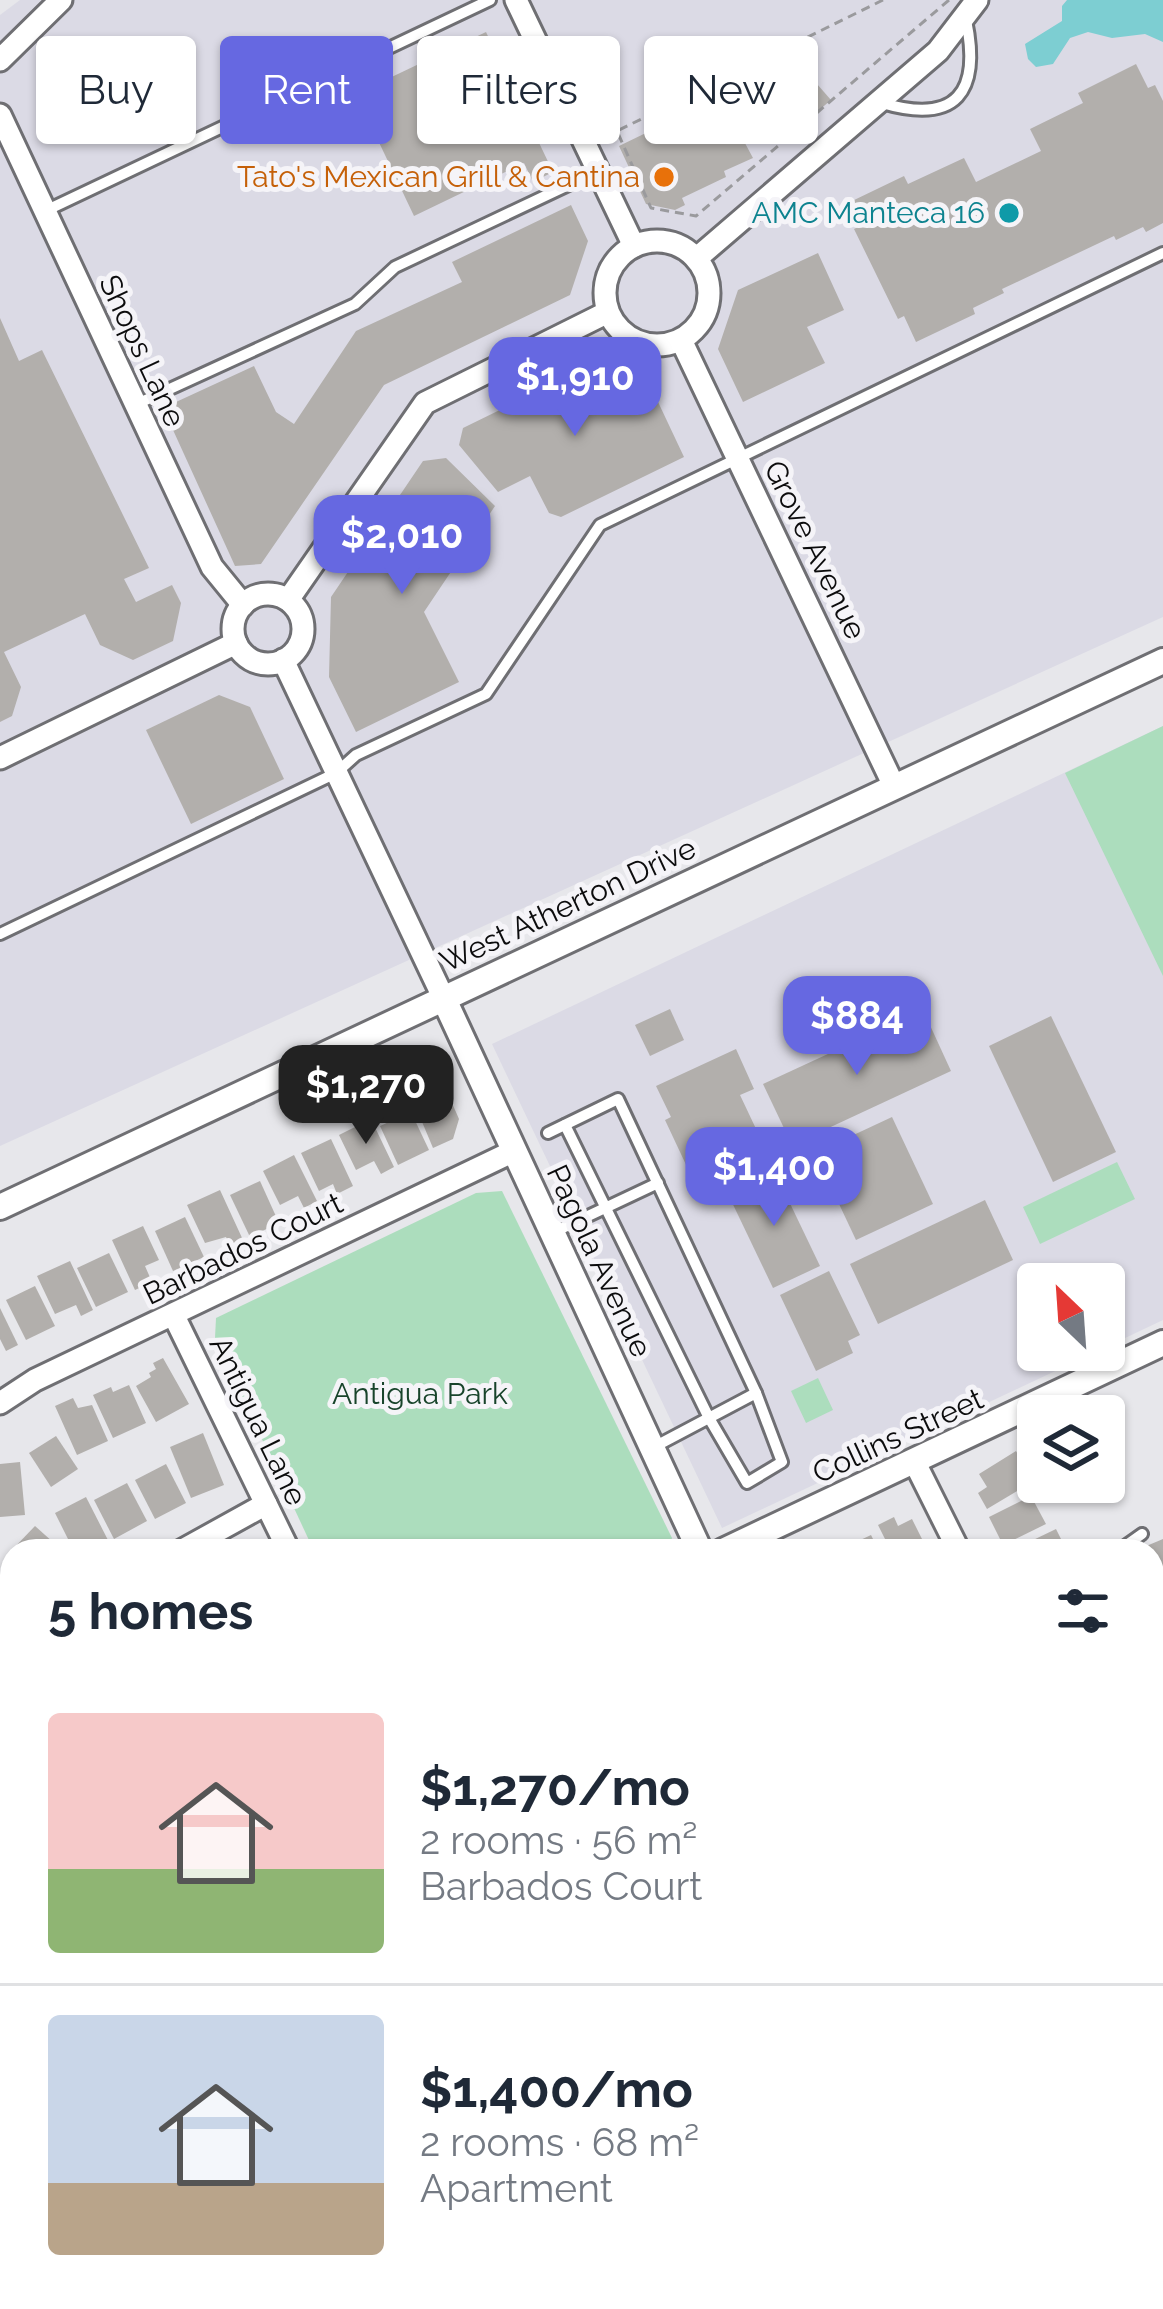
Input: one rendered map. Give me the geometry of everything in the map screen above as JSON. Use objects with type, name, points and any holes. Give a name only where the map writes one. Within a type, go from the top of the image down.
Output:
[{"type":"street","points":[[0,60],[61,0]]},
{"type":"street","points":[[516,0],[634,246]]},
{"type":"street","points":[[697,258],[938,51],[964,5]]},
{"type":"street","name":"Shops Lane","points":[[0,115],[212,567],[243,604]]},
{"type":"street","points":[[663,241],[697,258],[708,281],[709,299],[696,329],[681,340],[652,346],[617,328],[604,289],[619,256],[634,246],[663,241]]},
{"type":"street","points":[[288,601],[424,403],[608,312]]},
{"type":"street","name":"Grove Avenue","points":[[681,340],[894,786]]},
{"type":"street","points":[[271,594],[288,601],[299,612],[303,633],[294,652],[283,660],[253,661],[236,643],[233,626],[243,604],[271,594]]},
{"type":"street","points":[[0,758],[236,643]]},
{"type":"street","points":[[283,660],[442,997]]},
{"type":"street","name":"West Atherton Drive","points":[[0,1207],[1163,661]]},
{"type":"street","name":"Pagola Avenue","points":[[442,997],[694,1539]]},
{"type":"street","name":"Barbados Court","points":[[0,1403],[35,1380],[514,1151]]},
{"type":"street","name":"Antigua Lane","points":[[174,1316],[283,1539]]},
{"type":"street","name":"Collins Street","points":[[748,1539],[1163,1343]]},
{"type":"street","points":[[914,1461],[953,1539]]},
{"type":"street","points":[[203,1539],[266,1504]]},
{"type":"lane","points":[[43,212],[490,0]]},
{"type":"lane","points":[[879,102],[914,112],[944,106],[966,88],[974,57],[964,5]]},
{"type":"lane","points":[[135,406],[355,304],[394,267],[598,171]]},
{"type":"lane","points":[[0,934],[336,773],[356,755],[486,694],[600,525],[1163,253]]},
{"type":"lane","points":[[548,1133],[618,1099],[756,1393],[782,1462],[746,1483],[709,1418],[565,1125]]},
{"type":"lane","points":[[552,1233],[658,1183]]},
{"type":"lane","points":[[652,1448],[756,1393]]},
{"type":"lane","points":[[1135,1539],[1142,1534]]},
{"type":"path","points":[[883,0],[617,130],[651,208],[696,217],[964,5]]},
{"type":"shaded area","points":[[20,0],[1163,0],[1163,617],[0,1146],[0,15]]},
{"type":"shaded area","points":[[1163,726],[1163,1320],[1125,1338],[1125,1263],[1017,1263],[1017,1371],[1055,1371],[722,1528],[492,1044]]},
{"type":"green space","points":[[1163,726],[1163,976],[1065,773]]},
{"type":"green space","points":[[1117,1162],[1135,1199],[1040,1244],[1023,1207]]},
{"type":"green space","name":"Antigua Park","points":[[502,1191],[672,1539],[308,1539],[215,1338],[216,1318],[476,1193]]},
{"type":"green space","points":[[818,1378],[833,1410],[806,1423],[791,1391]]},
{"type":"water","points":[[1067,0],[1163,0],[1163,42],[1145,34],[1112,38],[1088,32],[1070,38],[1053,64],[1036,67],[1028,59],[1025,44],[1062,21]]},
{"type":"building","name":"AMC Manteca 16","points":[[1136,64],[1148,88],[1155,85],[1163,101],[1163,223],[1116,240],[1114,236],[1002,289],[1004,293],[973,308],[975,314],[916,342],[904,316],[898,319],[854,229],[862,225],[850,202],[904,176],[908,184],[964,158],[976,182],[1041,151],[1030,129],[1083,103],[1078,93]]},
{"type":"building","points":[[417,65],[417,144],[540,144],[553,172],[533,182],[524,163],[414,216],[380,144],[393,144],[393,76]]},
{"type":"building","points":[[818,85],[831,100],[818,111]]},
{"type":"building","points":[[644,134],[644,144],[745,144],[753,158],[682,198],[685,205],[675,210],[646,204],[619,146]]},
{"type":"building","points":[[571,205],[588,241],[570,295],[384,385],[261,564],[235,566],[163,408],[254,366],[276,412],[294,424],[356,331],[462,282],[452,262]]},
{"type":"building","points":[[818,253],[844,310],[807,327],[825,363],[743,402],[718,349],[738,290]]},
{"type":"building","points":[[0,318],[19,361],[42,350],[149,568],[124,579],[136,602],[172,585],[181,603],[173,641],[133,660],[100,645],[85,614],[4,652],[21,687],[12,716],[0,722]]},
{"type":"building","points":[[592,365],[638,376],[651,387],[684,457],[561,517],[549,513],[530,476],[498,492],[459,445],[463,428]]},
{"type":"building","points":[[446,458],[495,506],[424,612],[459,682],[356,732],[329,677],[331,597],[423,461]]},
{"type":"building","points":[[219,695],[250,707],[284,779],[191,824],[146,730]]},
{"type":"building","points":[[670,1009],[684,1040],[650,1056],[635,1025]]},
{"type":"building","points":[[923,1010],[951,1071],[792,1145],[763,1084]]},
{"type":"building","points":[[1051,1016],[1116,1152],[1053,1182],[989,1046]]},
{"type":"building","points":[[736,1049],[754,1089],[740,1095],[766,1150],[703,1180],[697,1165],[688,1169],[665,1120],[671,1117],[656,1086]]},
{"type":"building","points":[[444,1085],[459,1119],[453,1139],[433,1148],[412,1098]]},
{"type":"building","points":[[411,1112],[429,1150],[398,1165],[380,1126]]},
{"type":"building","points":[[892,1117],[933,1204],[856,1240],[815,1153]]},
{"type":"building","points":[[371,1119],[394,1167],[381,1174],[374,1161],[356,1170],[339,1135]]},
{"type":"building","points":[[331,1139],[353,1186],[337,1194],[333,1184],[319,1191],[301,1153]]},
{"type":"building","points":[[294,1155],[317,1201],[304,1208],[298,1196],[280,1205],[263,1171]]},
{"type":"building","points":[[774,1170],[820,1266],[773,1288],[727,1192]]},
{"type":"building","points":[[260,1181],[279,1223],[250,1237],[230,1195]]},
{"type":"building","points":[[220,1190],[243,1240],[230,1246],[226,1237],[205,1243],[187,1205]]},
{"type":"building","points":[[985,1200],[1013,1260],[878,1324],[850,1264]]},
{"type":"building","points":[[185,1217],[204,1257],[173,1271],[155,1231]]},
{"type":"building","points":[[143,1226],[159,1260],[145,1266],[152,1282],[135,1290],[112,1240]]},
{"type":"building","points":[[109,1253],[128,1292],[96,1307],[77,1268]]},
{"type":"building","points":[[70,1261],[93,1310],[81,1316],[76,1305],[55,1314],[37,1276]]},
{"type":"building","points":[[829,1271],[860,1335],[848,1341],[853,1353],[816,1371],[780,1295]]},
{"type":"building","points":[[35,1286],[55,1326],[26,1340],[6,1300]]},
{"type":"building","points":[[0,1308],[18,1345],[6,1351],[0,1339]]},
{"type":"building","points":[[163,1358],[189,1404],[156,1422],[136,1386],[151,1377],[149,1373],[156,1369],[153,1363]]},
{"type":"building","points":[[129,1385],[146,1423],[113,1438],[93,1395]]},
{"type":"building","points":[[73,1398],[78,1408],[92,1405],[108,1441],[77,1455],[55,1406]]},
{"type":"building","points":[[203,1433],[224,1485],[191,1498],[170,1447]]},
{"type":"building","points":[[56,1436],[78,1469],[51,1487],[29,1453]]},
{"type":"building","points":[[1017,1453],[1017,1491],[987,1509],[978,1493],[987,1487],[979,1474]]},
{"type":"building","points":[[20,1462],[25,1515],[0,1517],[0,1464]]},
{"type":"building","points":[[166,1464],[186,1503],[155,1519],[135,1480]]},
{"type":"building","points":[[127,1483],[147,1521],[114,1539],[94,1500]]},
{"type":"building","points":[[86,1497],[107,1539],[68,1539],[55,1513]]},
{"type":"building","points":[[1017,1503],[1035,1503],[1046,1524],[1015,1539],[1000,1539],[989,1517]]},
{"type":"building","points":[[894,1517],[898,1526],[912,1519],[922,1539],[885,1539],[878,1525]]},
{"type":"building","points":[[35,1526],[50,1539],[23,1539]]},
{"type":"building","points":[[1056,1529],[1061,1539],[1035,1539]]},
{"type":"place","name":"Tato's Mexican Grill & Cantina","points":[[664,177]]},
{"type":"place","name":"AMC Manteca 16","points":[[1009,213]]}]
